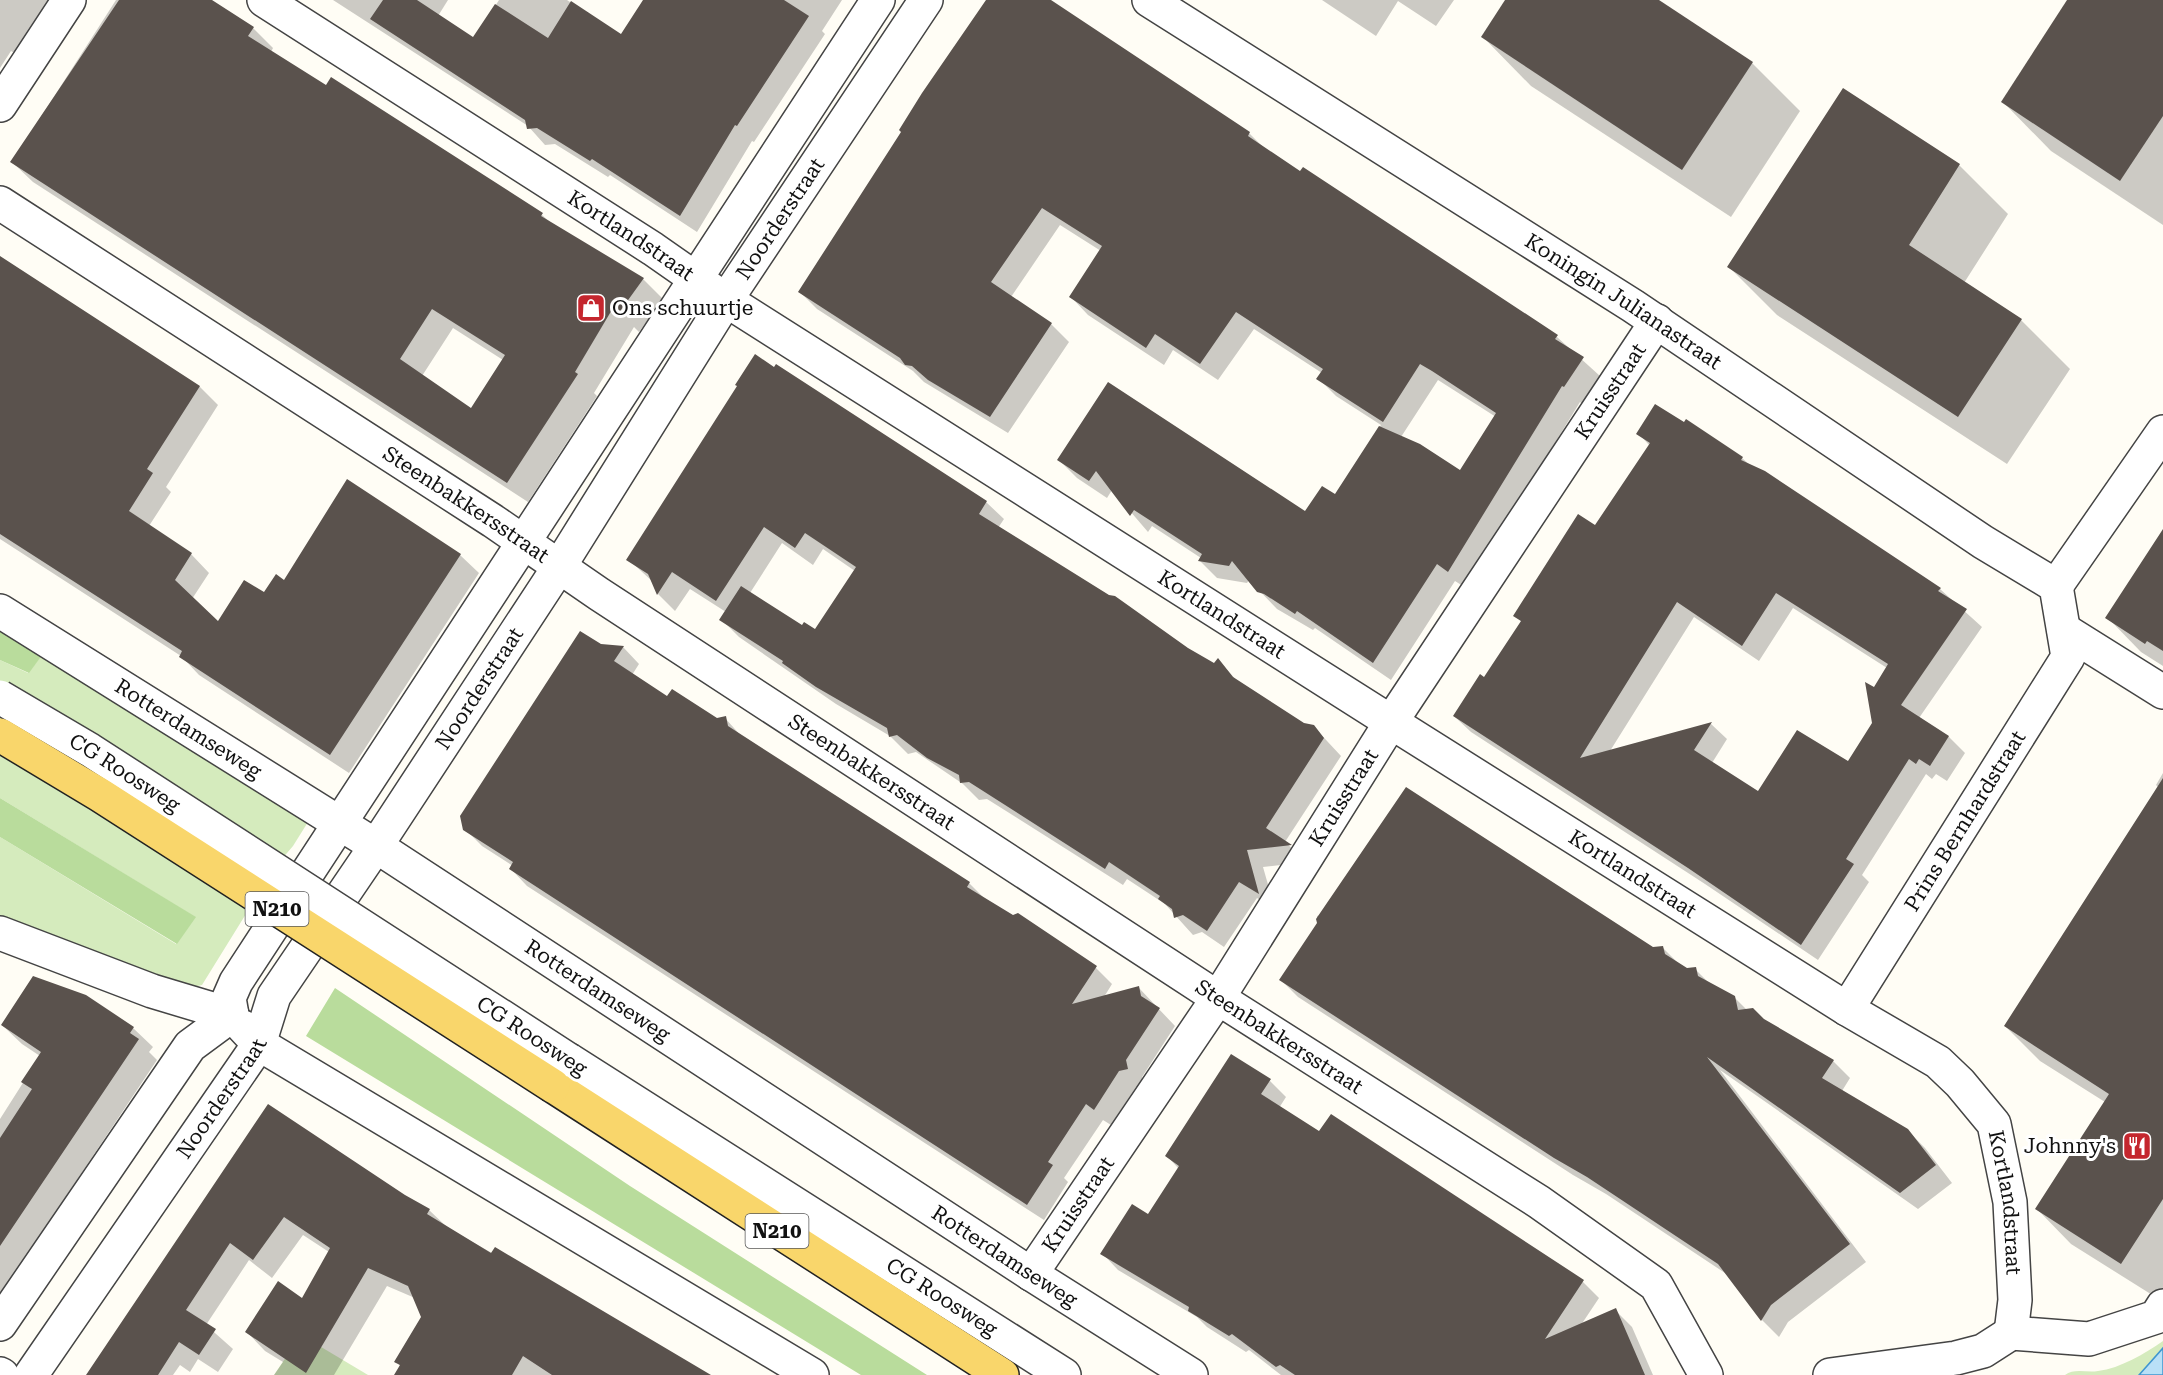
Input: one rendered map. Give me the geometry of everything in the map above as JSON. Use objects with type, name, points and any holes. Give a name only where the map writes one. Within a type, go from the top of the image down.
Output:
[{"type":"main road","name":"CG Roosweg","points":[[0,735],[561,1073],[1002,1375]]},
{"type":"street","points":[[0,105],[69,0]]},
{"type":"street","name":"Kortlandstraat","points":[[264,0],[696,277],[726,300],[1391,722],[1847,1009],[1938,1062],[1960,1083],[1994,1124],[2010,1202],[2015,1300],[2011,1333]]},
{"type":"street","name":"Noorderstraat","points":[[0,1324],[190,1046],[232,1015],[229,998],[236,982],[878,0]]},
{"type":"street","name":"Noorderstraat","points":[[31,1375],[259,1044],[274,996],[376,846],[559,567],[726,300],[926,0]]},
{"type":"street","name":"Koningin Julianastraat","points":[[1149,0],[1340,118],[1657,321],[1983,542],[2056,586]]},
{"type":"street","name":"Steenbakkersstraat","points":[[0,203],[1218,998],[1539,1202],[1656,1285],[1706,1375]]},
{"type":"street","name":"Kruisstraat","points":[[1031,1274],[1218,998],[1391,722],[1657,321]]},
{"type":"street","points":[[2163,432],[2056,586],[2064,630],[2163,692]]},
{"type":"street","name":"Rotterdamseweg","points":[[0,611],[376,846],[1031,1274],[1191,1375]]},
{"type":"street","name":"Prins Bernhardstraat","points":[[1847,1009],[2068,657],[2064,630]]},
{"type":"street","name":"CG Roosweg","points":[[0,698],[90,750],[561,1073],[1064,1375]]},
{"type":"street","points":[[0,933],[152,990],[232,1015],[259,1044],[812,1375]]},
{"type":"street","points":[[1830,1375],[1956,1358],[1983,1351],[2011,1333],[2089,1339],[2156,1317],[2163,1306]]},
{"type":"green space","points":[[0,616],[48,647],[29,673],[0,660]]},
{"type":"green space","points":[[48,647],[313,814],[293,846],[275,867],[202,985],[172,992],[0,923],[0,837],[176,944],[195,917],[0,798],[0,660],[28,673]]},
{"type":"green space","points":[[0,798],[196,917],[177,944],[0,837]]},
{"type":"green space","points":[[335,988],[630,1186],[927,1375],[861,1375],[306,1036]]},
{"type":"green space","points":[[301,1335],[368,1375],[274,1375]]},
{"type":"green space","points":[[2163,1341],[2163,1348],[2139,1375],[2065,1375],[2072,1372],[2098,1371],[2124,1364]]},
{"type":"water","points":[[2163,1348],[2163,1375],[2139,1375]]},
{"type":"building","points":[[119,0],[212,0],[254,27],[248,36],[326,85],[331,77],[543,213],[541,216],[644,278],[618,314],[613,308],[575,372],[578,374],[507,483],[10,162]],"holes":[[[432,309],[505,355],[471,408],[400,359]]]},
{"type":"building","points":[[383,0],[417,0],[473,37],[495,4],[548,38],[571,1],[621,34],[643,0],[784,0],[809,16],[737,126],[735,125],[680,216],[592,159],[590,161],[537,128],[527,129],[525,120],[370,19]]},
{"type":"building","points":[[986,0],[1051,0],[1250,132],[1248,136],[1300,171],[1303,167],[1558,335],[1555,339],[1584,357],[1564,387],[1562,386],[1448,572],[1437,564],[1373,663],[1297,611],[1295,614],[1257,592],[1232,561],[1229,566],[1198,561],[1202,554],[1134,510],[1130,516],[1096,471],[1089,481],[1057,460],[1108,382],[1305,511],[1322,486],[1335,494],[1379,426],[1420,444],[1460,470],[1496,413],[1432,371],[1420,364],[1383,422],[1316,379],[1323,369],[1236,312],[1200,364],[1155,334],[1146,348],[1069,297],[1102,246],[1042,208],[991,282],[1052,323],[990,417],[928,380],[912,366],[905,365],[900,358],[798,292],[901,132],[899,130],[922,93]]},
{"type":"building","points":[[1505,0],[1659,0],[1753,62],[1682,170],[1481,37]]},
{"type":"building","points":[[2067,0],[2163,0],[2163,116],[2120,181],[2001,102]]},
{"type":"building","points":[[1843,88],[1960,164],[1909,245],[2022,319],[1958,417],[1727,267]]},
{"type":"building","points":[[0,256],[200,386],[147,469],[153,473],[129,511],[192,553],[175,580],[218,621],[244,580],[264,592],[276,574],[284,580],[347,479],[461,554],[330,755],[179,657],[182,651],[0,534]]},
{"type":"building","points":[[755,354],[774,367],[776,364],[987,501],[979,514],[1109,595],[1115,596],[1188,648],[1214,663],[1218,658],[1233,677],[1304,723],[1314,725],[1324,738],[1266,828],[1292,845],[1247,850],[1259,894],[1239,882],[1207,931],[1183,915],[1174,918],[1172,909],[1158,899],[1160,896],[1109,862],[1105,869],[969,782],[960,783],[959,775],[927,758],[897,735],[889,737],[887,728],[816,687],[782,663],[783,661],[719,620],[741,586],[802,625],[804,622],[815,629],[856,567],[805,533],[795,548],[764,527],[716,601],[672,572],[657,595],[648,574],[626,560]]},
{"type":"building","points":[[1655,404],[1684,422],[1686,419],[1743,457],[1741,460],[1765,471],[1941,588],[1938,591],[1967,609],[1901,705],[1949,736],[1930,766],[1919,759],[1916,764],[1909,759],[1846,859],[1854,864],[1801,945],[1688,868],[1453,716],[1480,674],[1484,677],[1521,621],[1513,616],[1578,514],[1595,525],[1650,443],[1636,434]],"holes":[[[1776,593],[1888,664],[1874,687],[1865,682],[1872,723],[1848,761],[1797,730],[1758,791],[1694,750],[1712,722],[1580,758],[1677,602],[1742,646]]]},
{"type":"building","points":[[2163,529],[2163,651],[2147,641],[2145,644],[2105,618]]},
{"type":"building","points":[[580,631],[601,644],[624,646],[614,661],[667,696],[672,689],[717,718],[726,716],[728,726],[970,882],[967,887],[1013,915],[1018,913],[1097,966],[1072,1004],[1139,986],[1141,996],[1160,1008],[1126,1060],[1128,1069],[1119,1071],[1094,1110],[1086,1104],[1048,1162],[1053,1165],[1027,1205],[509,869],[513,862],[463,830],[460,816]]},
{"type":"building","points":[[2163,778],[2163,1199],[2121,1264],[2035,1209],[2109,1094],[2004,1026]]},
{"type":"building","points":[[1406,787],[1653,947],[1663,946],[1665,954],[1687,968],[1696,967],[1698,976],[1735,996],[1738,1010],[1753,1008],[1764,1019],[1834,1060],[1822,1078],[1908,1129],[1936,1165],[1900,1193],[1707,1057],[1850,1244],[1771,1305],[1761,1321],[1718,1264],[1587,1177],[1279,980],[1317,923],[1316,919]]},
{"type":"building","points":[[33,976],[86,995],[134,1027],[130,1033],[139,1039],[0,1246],[0,1138],[32,1089],[21,1082],[41,1052],[1,1025]]},
{"type":"building","points":[[1231,1054],[1271,1079],[1261,1094],[1319,1131],[1331,1114],[1584,1280],[1545,1339],[1616,1308],[1645,1375],[1295,1375],[1280,1365],[1276,1367],[1232,1334],[1229,1336],[1188,1311],[1189,1307],[1100,1254],[1132,1204],[1148,1214],[1179,1166],[1165,1156]]},
{"type":"building","points":[[268,1104],[405,1195],[430,1209],[427,1214],[491,1253],[495,1247],[711,1375],[552,1375],[523,1356],[512,1375],[394,1375],[400,1365],[394,1362],[421,1317],[408,1286],[368,1268],[306,1373],[245,1332],[278,1281],[302,1298],[330,1248],[284,1217],[253,1260],[230,1243],[186,1310],[216,1329],[199,1355],[179,1342],[158,1375],[86,1375]]},
{"type":"place","name":"Ons schuurtje","points":[[591,308]]},
{"type":"place","name":"Johnny's","points":[[2137,1146]]}]
